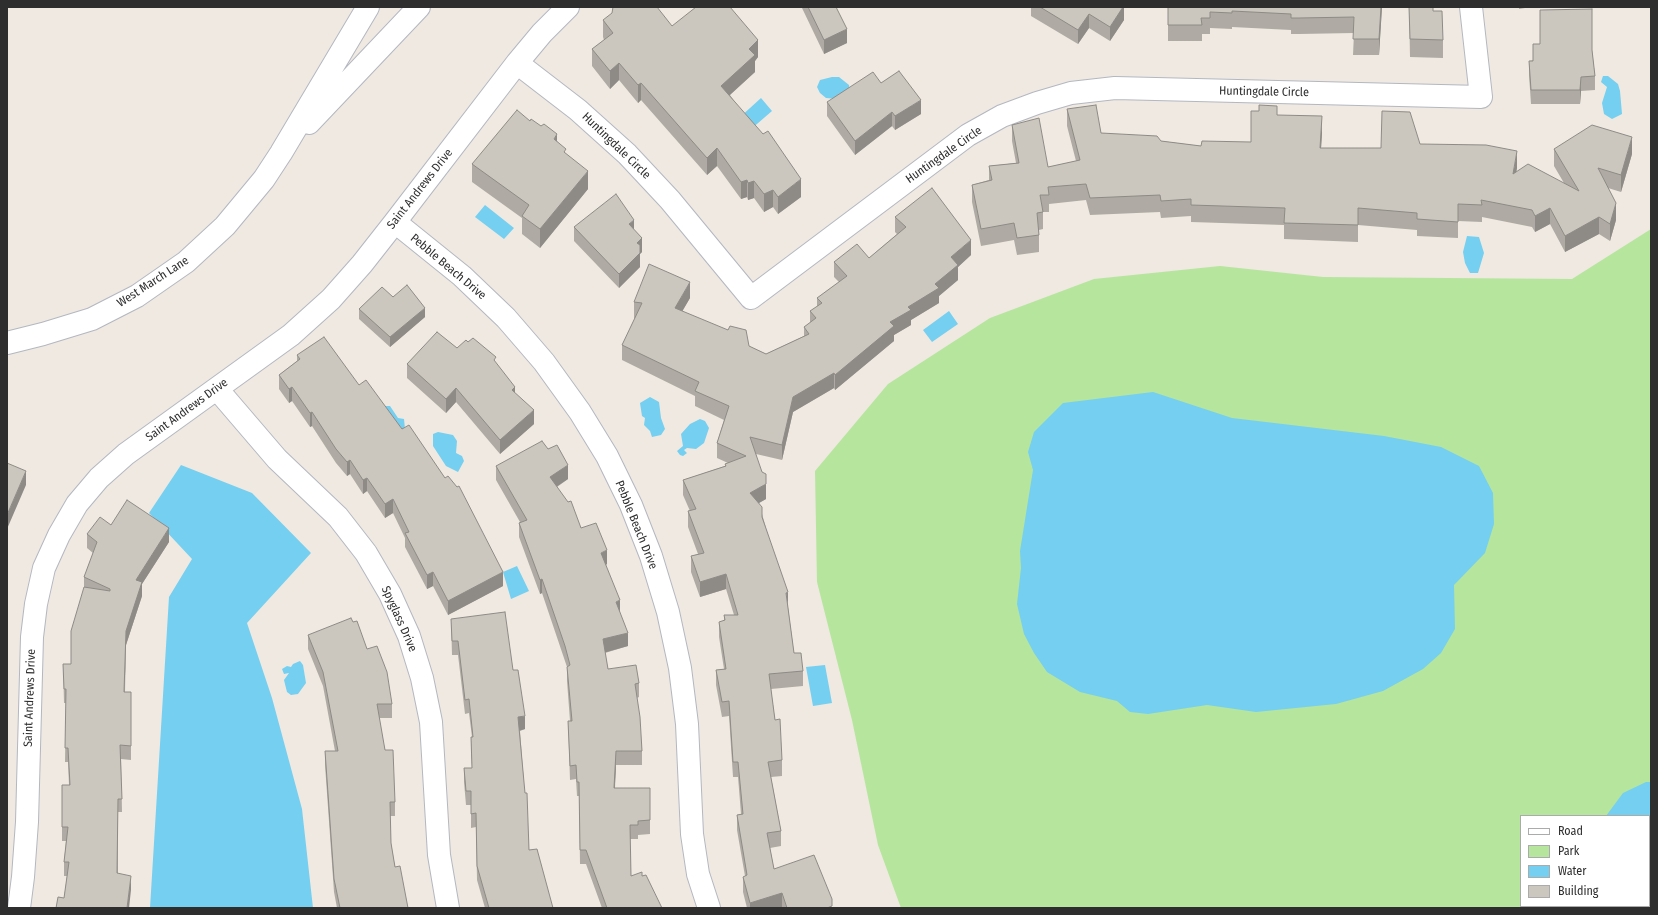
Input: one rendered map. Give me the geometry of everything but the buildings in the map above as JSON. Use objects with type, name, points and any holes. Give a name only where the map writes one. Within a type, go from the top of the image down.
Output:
[{"type":"street","name":"West March Lane","points":[[7,343],[92,319],[136,296],[186,262],[225,226],[264,178],[281,153],[368,7]]},
{"type":"street","name":"West March Lane","points":[[281,153],[419,7]]},
{"type":"street","name":"Saint Andrews Drive","points":[[19,908],[27,822],[32,637],[36,604],[44,568],[59,535],[77,504],[99,478],[126,454],[291,336],[331,299],[362,264],[542,33],[568,7]]},
{"type":"street","name":"Huntingdale Circle","points":[[518,63],[578,110],[627,154],[670,200],[752,298],[968,135],[1002,116],[1037,102],[1071,93],[1116,88],[1481,97],[1471,7]]},
{"type":"street","name":"Pebble Beach Drive","points":[[395,222],[462,276],[506,318],[544,362],[580,412],[607,456],[631,505],[651,556],[668,612],[680,668],[687,724],[692,834],[698,874],[709,908]]},
{"type":"street","name":"Spyglass Drive","points":[[218,389],[276,459],[338,517],[366,553],[390,594],[406,629],[422,678],[431,722],[439,855],[448,908]]},
{"type":"green space","points":[[1651,229],[1651,908],[901,908],[878,845],[852,720],[817,582],[815,471],[888,384],[990,318],[1094,279],[1220,266],[1323,277],[1572,279]]},
{"type":"water","points":[[1603,76],[1608,76],[1618,84],[1620,91],[1622,114],[1612,119],[1604,114],[1602,103],[1607,87],[1601,82]]},
{"type":"water","points":[[839,77],[849,85],[850,93],[837,99],[826,98],[820,93],[817,87],[820,80]]},
{"type":"water","points":[[761,98],[772,111],[750,130],[739,118]]},
{"type":"water","points":[[485,205],[514,228],[504,239],[475,217]]},
{"type":"water","points":[[1467,236],[1479,237],[1484,253],[1478,273],[1470,273],[1465,263],[1463,252]]},
{"type":"water","points":[[949,311],[958,324],[932,342],[923,330]]},
{"type":"water","points":[[1153,392],[1232,418],[1384,436],[1441,447],[1479,466],[1493,493],[1494,524],[1485,553],[1454,585],[1455,629],[1441,653],[1423,669],[1383,691],[1336,704],[1256,712],[1207,705],[1148,714],[1130,712],[1117,701],[1080,692],[1047,672],[1034,653],[1024,634],[1017,604],[1021,568],[1020,551],[1033,470],[1028,452],[1034,432],[1063,403]]},
{"type":"water","points":[[650,397],[659,402],[661,418],[665,429],[661,435],[652,437],[650,431],[644,425],[645,418],[642,416],[640,403]]},
{"type":"water","points":[[384,406],[390,406],[398,418],[404,419],[405,429],[397,431]]},
{"type":"water","points":[[700,419],[705,421],[709,428],[704,443],[696,449],[687,448],[684,450],[687,453],[683,456],[680,455],[677,451],[683,446],[681,434],[690,424]]},
{"type":"water","points":[[438,432],[453,435],[457,441],[456,453],[462,456],[464,461],[458,472],[446,466],[433,446],[433,434]]},
{"type":"water","points":[[181,465],[252,493],[311,553],[247,623],[272,698],[302,809],[313,908],[150,908],[169,597],[192,559],[149,513]]},
{"type":"water","points":[[517,566],[529,591],[511,599],[503,572]]},
{"type":"water","points":[[300,661],[303,665],[306,683],[298,694],[291,695],[287,692],[284,680],[289,673],[284,674],[282,669],[287,666],[291,667],[293,664]]},
{"type":"water","points":[[825,665],[832,703],[813,706],[806,667]]},
{"type":"water","points":[[1646,782],[1651,782],[1651,908],[1571,908],[1650,907],[1650,815],[1607,815],[1623,793]]}]
